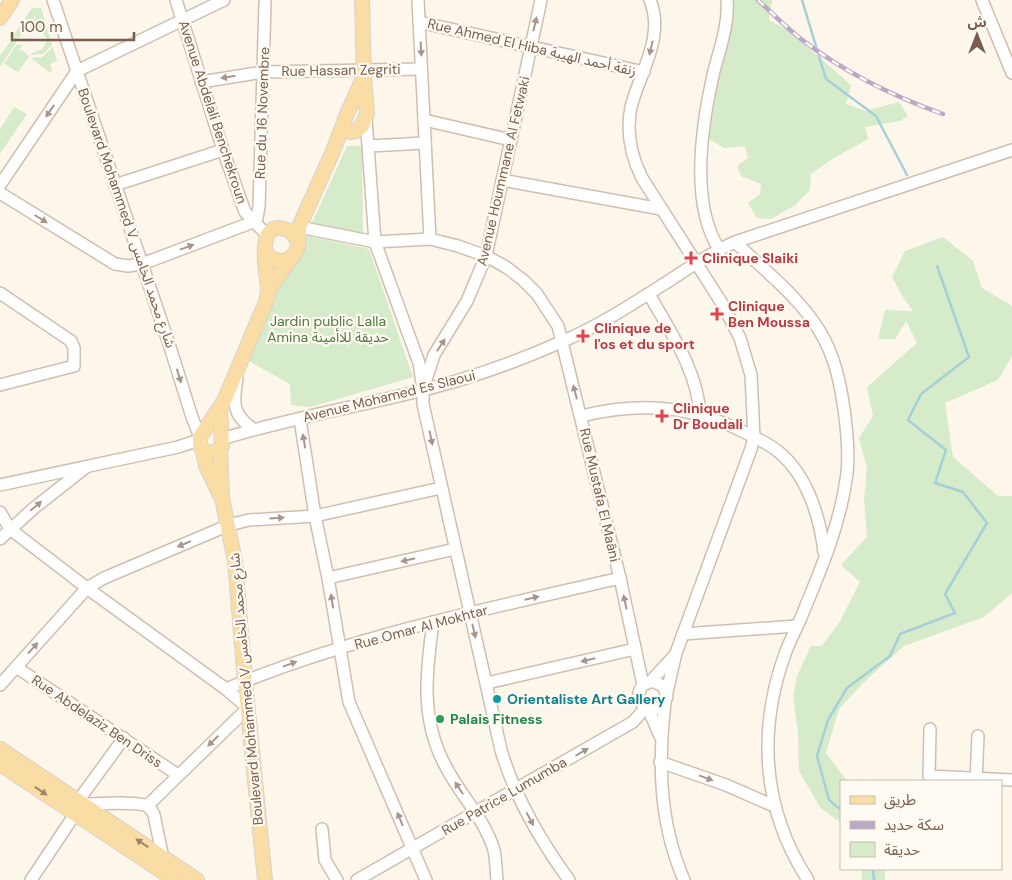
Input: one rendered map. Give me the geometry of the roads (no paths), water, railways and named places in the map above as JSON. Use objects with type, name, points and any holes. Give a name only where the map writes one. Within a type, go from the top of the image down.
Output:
[{"type":"main road","points":[[0,18],[12,0]]},
{"type":"main road","points":[[201,442],[220,409],[260,317],[268,291],[297,250],[295,233],[333,151],[349,128],[360,97],[364,73],[362,0]]},
{"type":"main road","points":[[349,128],[359,129],[366,118],[367,106],[360,97]]},
{"type":"main road","points":[[268,291],[264,243],[267,235],[278,229],[295,233]]},
{"type":"main road","points":[[265,250],[269,257],[277,261],[285,261],[293,257]]},
{"type":"main road","name":"Boulevard Mohammed V شارع محمد الخامس","points":[[220,409],[222,498],[235,561],[265,880]]},
{"type":"main road","points":[[213,430],[221,441],[212,454],[201,442],[213,430]]},
{"type":"main road","name":"Boulevard Mohammed V شارع محمد الخامس","points":[[201,442],[206,466],[222,498]]},
{"type":"main road","points":[[0,749],[175,880]]},
{"type":"main road","points":[[0,764],[78,806],[197,880]]},
{"type":"street","name":"Boulevard Mohammed V شارع محمد الخامس","points":[[53,0],[201,442]]},
{"type":"street","name":"Avenue Abdelali Benchekroun","points":[[176,0],[184,20],[222,150],[245,212],[267,235]]},
{"type":"street","points":[[0,185],[77,71],[224,0]]},
{"type":"street","points":[[418,0],[430,239]]},
{"type":"street","name":"Avenue Hoummane Al Fetwaki","points":[[423,390],[434,355],[467,301],[486,256],[541,0]]},
{"type":"street","points":[[650,0],[655,20],[654,38],[631,108],[629,137],[636,166],[642,178],[734,324],[747,355],[751,375],[754,437],[676,653],[666,697],[661,739],[661,782],[667,823],[678,866],[684,880]]},
{"type":"street","points":[[719,249],[708,230],[705,220],[702,189],[702,141],[707,103],[726,22],[727,0]]},
{"type":"street","points":[[982,0],[1012,73]]},
{"type":"street","name":"Rue du 16 Novembre","points":[[253,222],[257,218],[259,207],[265,1]]},
{"type":"street","name":"Rue Ahmed El Hiba زنقة أحمد الهيبة","points":[[419,22],[644,72]]},
{"type":"street","name":"Rue Hassan Zegriti","points":[[201,82],[263,72],[364,73],[421,68]]},
{"type":"street","points":[[366,118],[375,242],[419,363],[423,404],[441,488],[502,750],[515,790],[536,832],[569,880]]},
{"type":"street","points":[[424,120],[511,140]]},
{"type":"street","points":[[349,128],[369,146],[425,143]]},
{"type":"street","points":[[115,185],[222,150]]},
{"type":"street","name":"Avenue Mohamed Es Slaoui","points":[[221,441],[253,430],[423,390],[482,373],[562,342],[596,325],[719,249],[735,242],[1012,150]]},
{"type":"street","points":[[502,180],[661,209]]},
{"type":"street","points":[[0,193],[115,264],[128,266],[142,264],[253,222]]},
{"type":"street","name":"Rue Mustafa El Maâni","points":[[295,233],[375,242],[430,239],[458,246],[486,256],[506,267],[523,280],[536,294],[558,326],[620,578],[635,649],[646,683]]},
{"type":"street","points":[[735,242],[810,317],[826,342],[838,372],[845,416],[847,478],[836,523],[825,556],[786,650],[775,686],[771,710],[768,754],[774,806],[789,846],[808,880]]},
{"type":"street","points":[[0,293],[71,341],[74,348],[74,366],[0,385]]},
{"type":"street","points":[[649,294],[687,363],[699,396],[700,414]]},
{"type":"street","points":[[238,368],[236,414],[253,430]]},
{"type":"street","points":[[581,416],[603,411],[640,407],[670,408],[700,414],[725,422],[754,437],[780,453],[801,480],[815,510],[822,533],[825,556]]},
{"type":"street","points":[[300,419],[315,516],[328,578],[349,702],[426,880]]},
{"type":"street","points":[[0,484],[201,442]]},
{"type":"street","points":[[0,539],[34,508],[87,466]]},
{"type":"street","points":[[0,685],[88,588],[104,578],[228,525],[250,520],[315,516],[441,488]]},
{"type":"street","points":[[0,512],[10,529],[226,689],[248,708],[147,806]]},
{"type":"street","points":[[328,578],[455,549]]},
{"type":"street","name":"Rue Omar Al Mokhtar","points":[[226,689],[296,661],[434,622],[620,578]]},
{"type":"street","points":[[434,622],[426,679],[431,726],[437,747],[446,767],[477,813],[494,851],[497,880]]},
{"type":"street","points":[[683,634],[797,626]]},
{"type":"street","points":[[487,683],[635,649]]},
{"type":"street","points":[[661,739],[647,708],[641,703],[639,697],[640,690],[676,653]]},
{"type":"street","name":"Rue Abdelaziz Ben Driss","points":[[16,667],[178,775]]},
{"type":"street","points":[[646,683],[660,684],[666,697]]},
{"type":"street","points":[[647,708],[657,708],[666,697]]},
{"type":"street","name":"Rue Patrice Lumumba","points":[[357,880],[633,722],[647,708]]},
{"type":"street","points":[[930,729],[929,776],[1012,780]]},
{"type":"street","points":[[976,779],[978,736]]},
{"type":"street","points":[[31,880],[124,738]]},
{"type":"street","points":[[660,762],[726,785],[774,806]]},
{"type":"street","points":[[78,806],[137,804],[147,806],[154,815],[163,858]]},
{"type":"street","points":[[322,829],[325,860],[337,880]]},
{"type":"waterway","points":[[802,0],[826,79],[876,116],[907,175]]},
{"type":"waterway","points":[[840,809],[829,800],[817,756],[828,720],[847,688],[890,656],[900,634],[955,613],[945,594],[987,523],[963,492],[935,483],[946,450],[908,420],[921,394],[969,357],[937,266]]},
{"type":"waterway","points":[[873,870],[874,880]]},
{"type":"railway","points":[[758,0],[801,39],[834,62],[887,91],[943,114]]},
{"type":"place","name":"Clinique Slaiki","points":[[691,258]]},
{"type":"place","name":"Clinique Ben Moussa","points":[[717,314]]},
{"type":"place","name":"Clinique de l'os et du sport","points":[[583,336]]},
{"type":"place","name":"Clinique Dr Boudali","points":[[662,416]]},
{"type":"place","name":"Orientaliste Art Gallery","points":[[497,699]]},
{"type":"place","name":"Palais Fitness","points":[[440,719]]},
{"type":"park label","name":"Jardin public Lalla Amina حديقة للاأمينة","points":[[328,330]]}]
